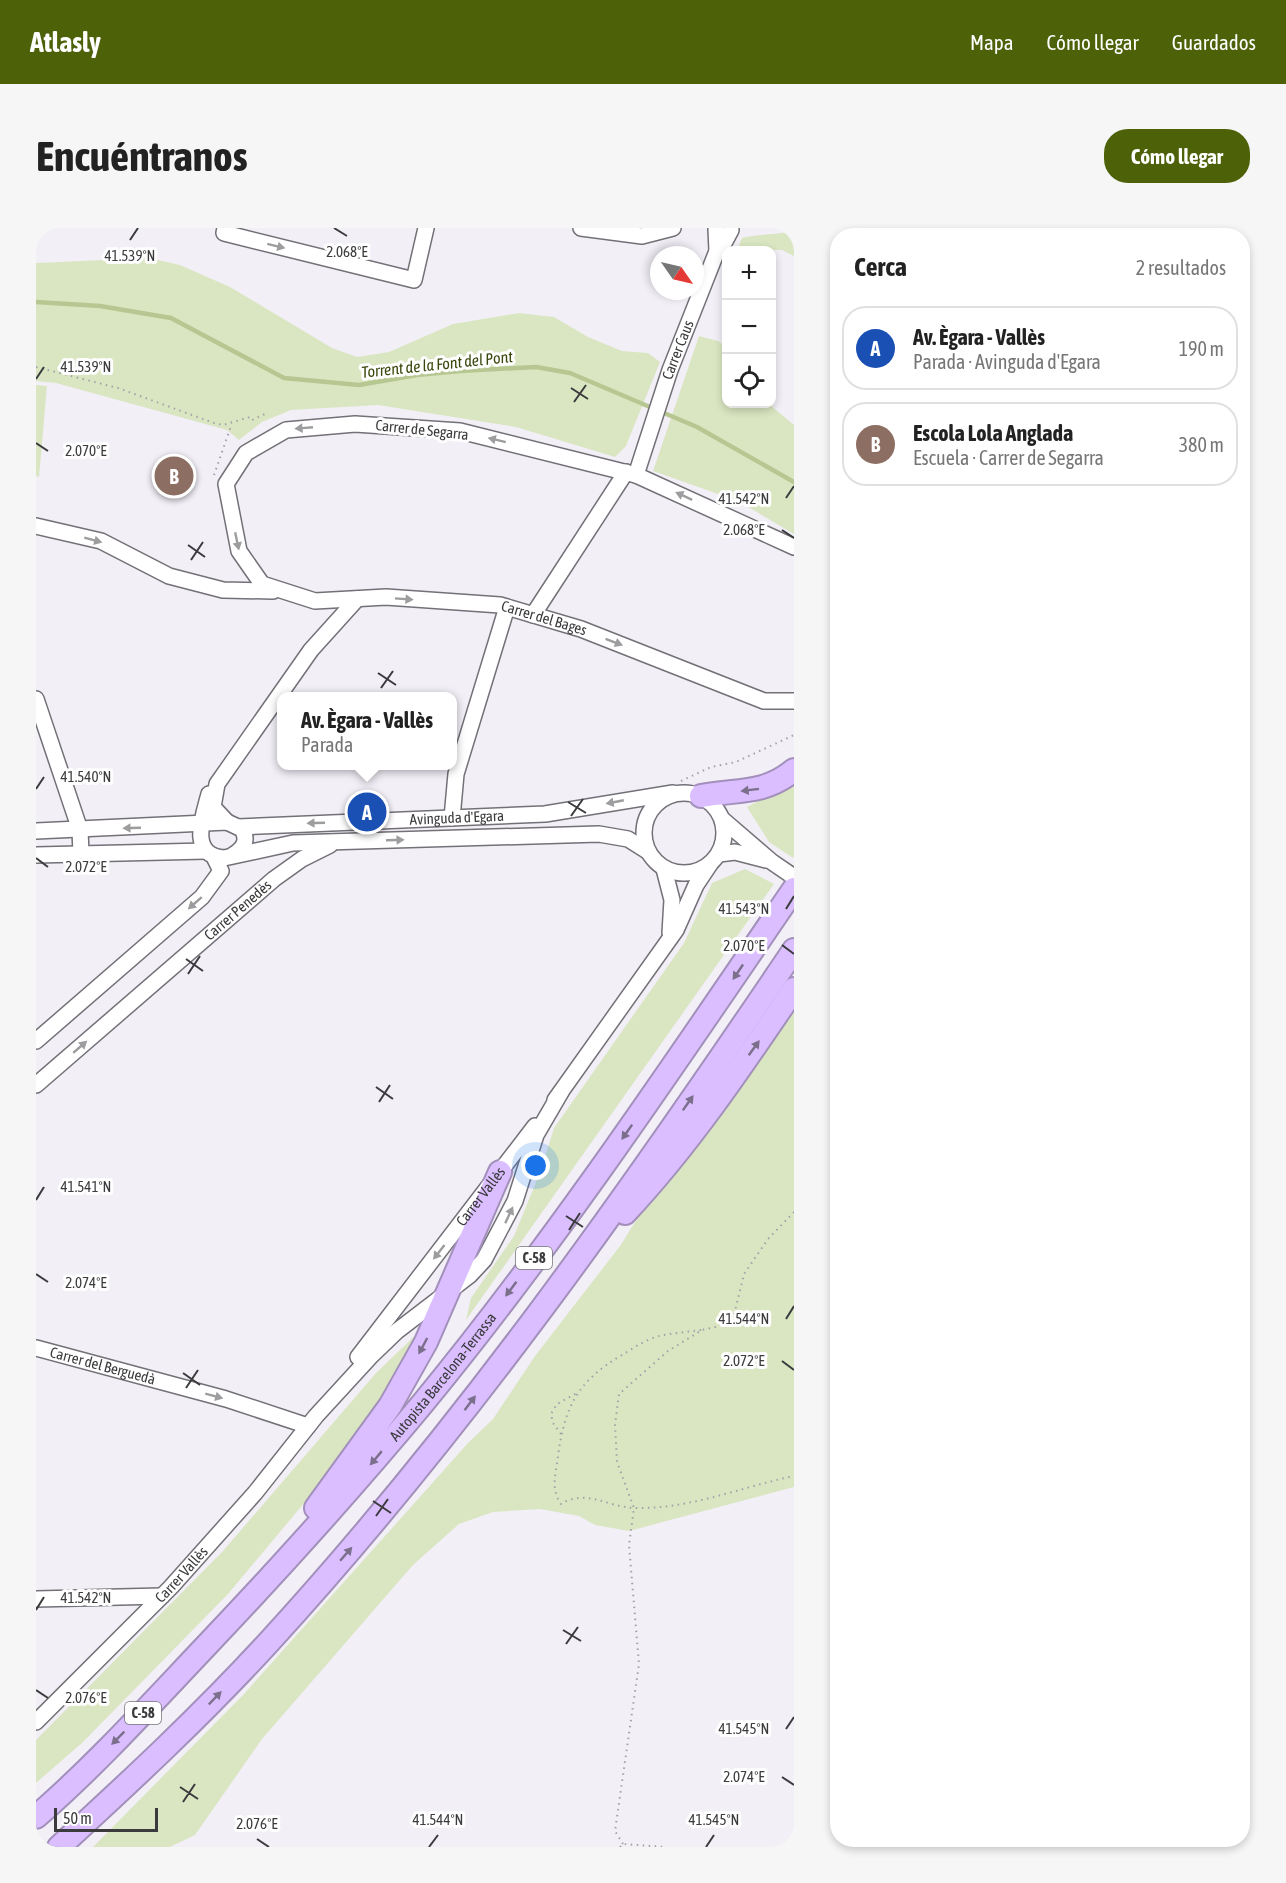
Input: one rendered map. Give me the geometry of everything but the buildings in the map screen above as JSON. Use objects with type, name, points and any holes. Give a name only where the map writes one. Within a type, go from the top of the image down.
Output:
[{"type":"highway","points":[[701,796],[765,788],[780,781],[794,770]]},
{"type":"highway","name":"Autopista Barcelona-Terrassa","points":[[36,1817],[124,1733],[245,1605],[342,1498],[467,1347],[622,1139],[794,889]]},
{"type":"highway","name":"C-58","points":[[59,1847],[174,1740],[267,1643],[343,1558],[457,1420],[570,1271],[794,950]]},
{"type":"highway","points":[[570,1271],[651,1185],[757,1044],[794,989]]},
{"type":"highway","points":[[245,1605],[390,1406],[426,1342],[501,1172]]},
{"type":"street","points":[[225,228],[224,233],[414,280],[426,228]]},
{"type":"street","points":[[581,228],[642,236],[673,228]]},
{"type":"street","name":"Carrer Caus","points":[[631,474],[644,451],[670,370],[717,251],[723,245],[723,229]]},
{"type":"street","name":"Carrer de Segarra","points":[[219,481],[246,453],[286,430],[355,423],[460,431],[631,474],[794,547]]},
{"type":"street","points":[[533,615],[631,474]]},
{"type":"street","name":"Carrer del Bages","points":[[219,481],[239,551],[262,584],[315,601],[386,597],[507,607],[581,629],[764,701],[794,701]]},
{"type":"street","name":"Carrer del Bages","points":[[36,526],[101,542],[169,576],[223,590],[283,591]]},
{"type":"street","points":[[281,692],[311,650],[357,599]]},
{"type":"street","points":[[452,818],[456,774],[507,607]]},
{"type":"street","points":[[173,826],[187,818],[213,789],[277,698]]},
{"type":"street","points":[[36,699],[80,830],[81,854]]},
{"type":"street","points":[[772,862],[735,852],[714,859],[690,873],[677,873],[664,868],[647,851],[645,822],[656,804],[677,788],[701,796],[715,807],[722,819],[772,862],[794,876]]},
{"type":"street","name":"Avinguda d'Egara","points":[[36,831],[545,814],[677,788]]},
{"type":"street","points":[[213,789],[213,807],[244,834],[245,841],[232,855]]},
{"type":"street","points":[[36,1041],[201,897],[221,871],[199,837],[205,826],[213,789]]},
{"type":"street","points":[[714,859],[724,840],[722,819]]},
{"type":"street","name":"Avinguda d'Egara","points":[[36,855],[232,855],[273,846],[338,842],[599,834],[628,839],[647,851]]},
{"type":"street","name":"Carrer Penedès","points":[[36,1085],[274,879],[303,859],[338,842]]},
{"type":"street","name":"Carrer Vallès","points":[[36,1722],[162,1596],[249,1500],[312,1421],[561,1092],[676,930],[696,885],[714,859]]},
{"type":"street","name":"Carrer Vallès","points":[[662,950],[672,927],[673,913],[671,890],[664,868]]},
{"type":"street","name":"Carrer Vallès","points":[[312,1421],[397,1331],[448,1293],[484,1260],[516,1201],[536,1135],[561,1092]]},
{"type":"street","name":"Carrer del Berguedà","points":[[36,1348],[312,1421]]},
{"type":"street","points":[[36,1599],[162,1596]]},
{"type":"path","points":[[36,367],[118,388],[190,417],[223,425],[230,429],[219,481]]},
{"type":"path","points":[[223,425],[250,417],[252,420],[265,414]]},
{"type":"path","points":[[677,788],[711,767],[735,762],[794,735]]},
{"type":"path","points":[[794,1212],[768,1239],[744,1274],[735,1315],[716,1327],[657,1336],[631,1350],[585,1381],[561,1434],[553,1479],[555,1496],[561,1504],[572,1497],[582,1496],[634,1508],[708,1500],[794,1476]]},
{"type":"path","points":[[665,1847],[621,1845],[615,1831],[639,1664],[629,1545],[634,1508],[617,1462],[615,1425],[619,1394],[668,1351],[702,1330]]},
{"type":"path","points":[[561,1434],[553,1423],[551,1414],[557,1404],[578,1393]]},
{"type":"green space","points":[[789,232],[794,234],[794,256],[782,250],[776,250],[776,246],[739,246],[742,238]]},
{"type":"green space","points":[[149,258],[180,265],[230,287],[332,348],[357,357],[389,352],[453,324],[519,313],[554,317],[588,337],[622,351],[648,353],[660,362],[626,446],[615,457],[516,427],[378,405],[291,410],[262,422],[239,440],[227,430],[56,383],[36,381],[36,263]]},
{"type":"green space","points":[[699,336],[718,341],[722,344],[722,408],[774,408],[794,425],[794,534],[738,501],[653,471]]},
{"type":"green space","points":[[36,385],[47,386],[39,477],[36,476]]},
{"type":"green space","points":[[794,782],[793,858],[769,842],[747,807]]},
{"type":"green space","points":[[745,869],[774,884],[466,1320],[471,1298],[514,1236],[541,1170],[554,1128],[684,943],[712,883]]},
{"type":"green space","points":[[794,991],[794,1487],[629,1531],[595,1525],[579,1516],[540,1509],[493,1512],[459,1524],[413,1565],[262,1739],[195,1835],[170,1847],[93,1847],[244,1694],[468,1443],[493,1419],[535,1356],[620,1246],[664,1176]]},
{"type":"green space","points":[[429,1322],[382,1410],[228,1594],[82,1743],[36,1783],[36,1740],[223,1551],[376,1373]]},
{"type":"waterway","name":"Torrent de la Font del Pont","points":[[36,302],[100,306],[171,318],[284,378],[359,385],[417,375],[460,371],[536,367],[570,373],[697,427],[794,482]]},
{"type":"place","name":"Escola Lola Anglada","points":[[174,476]]},
{"type":"place","name":"Av. Ègara - Vallès","points":[[367,812]]}]
